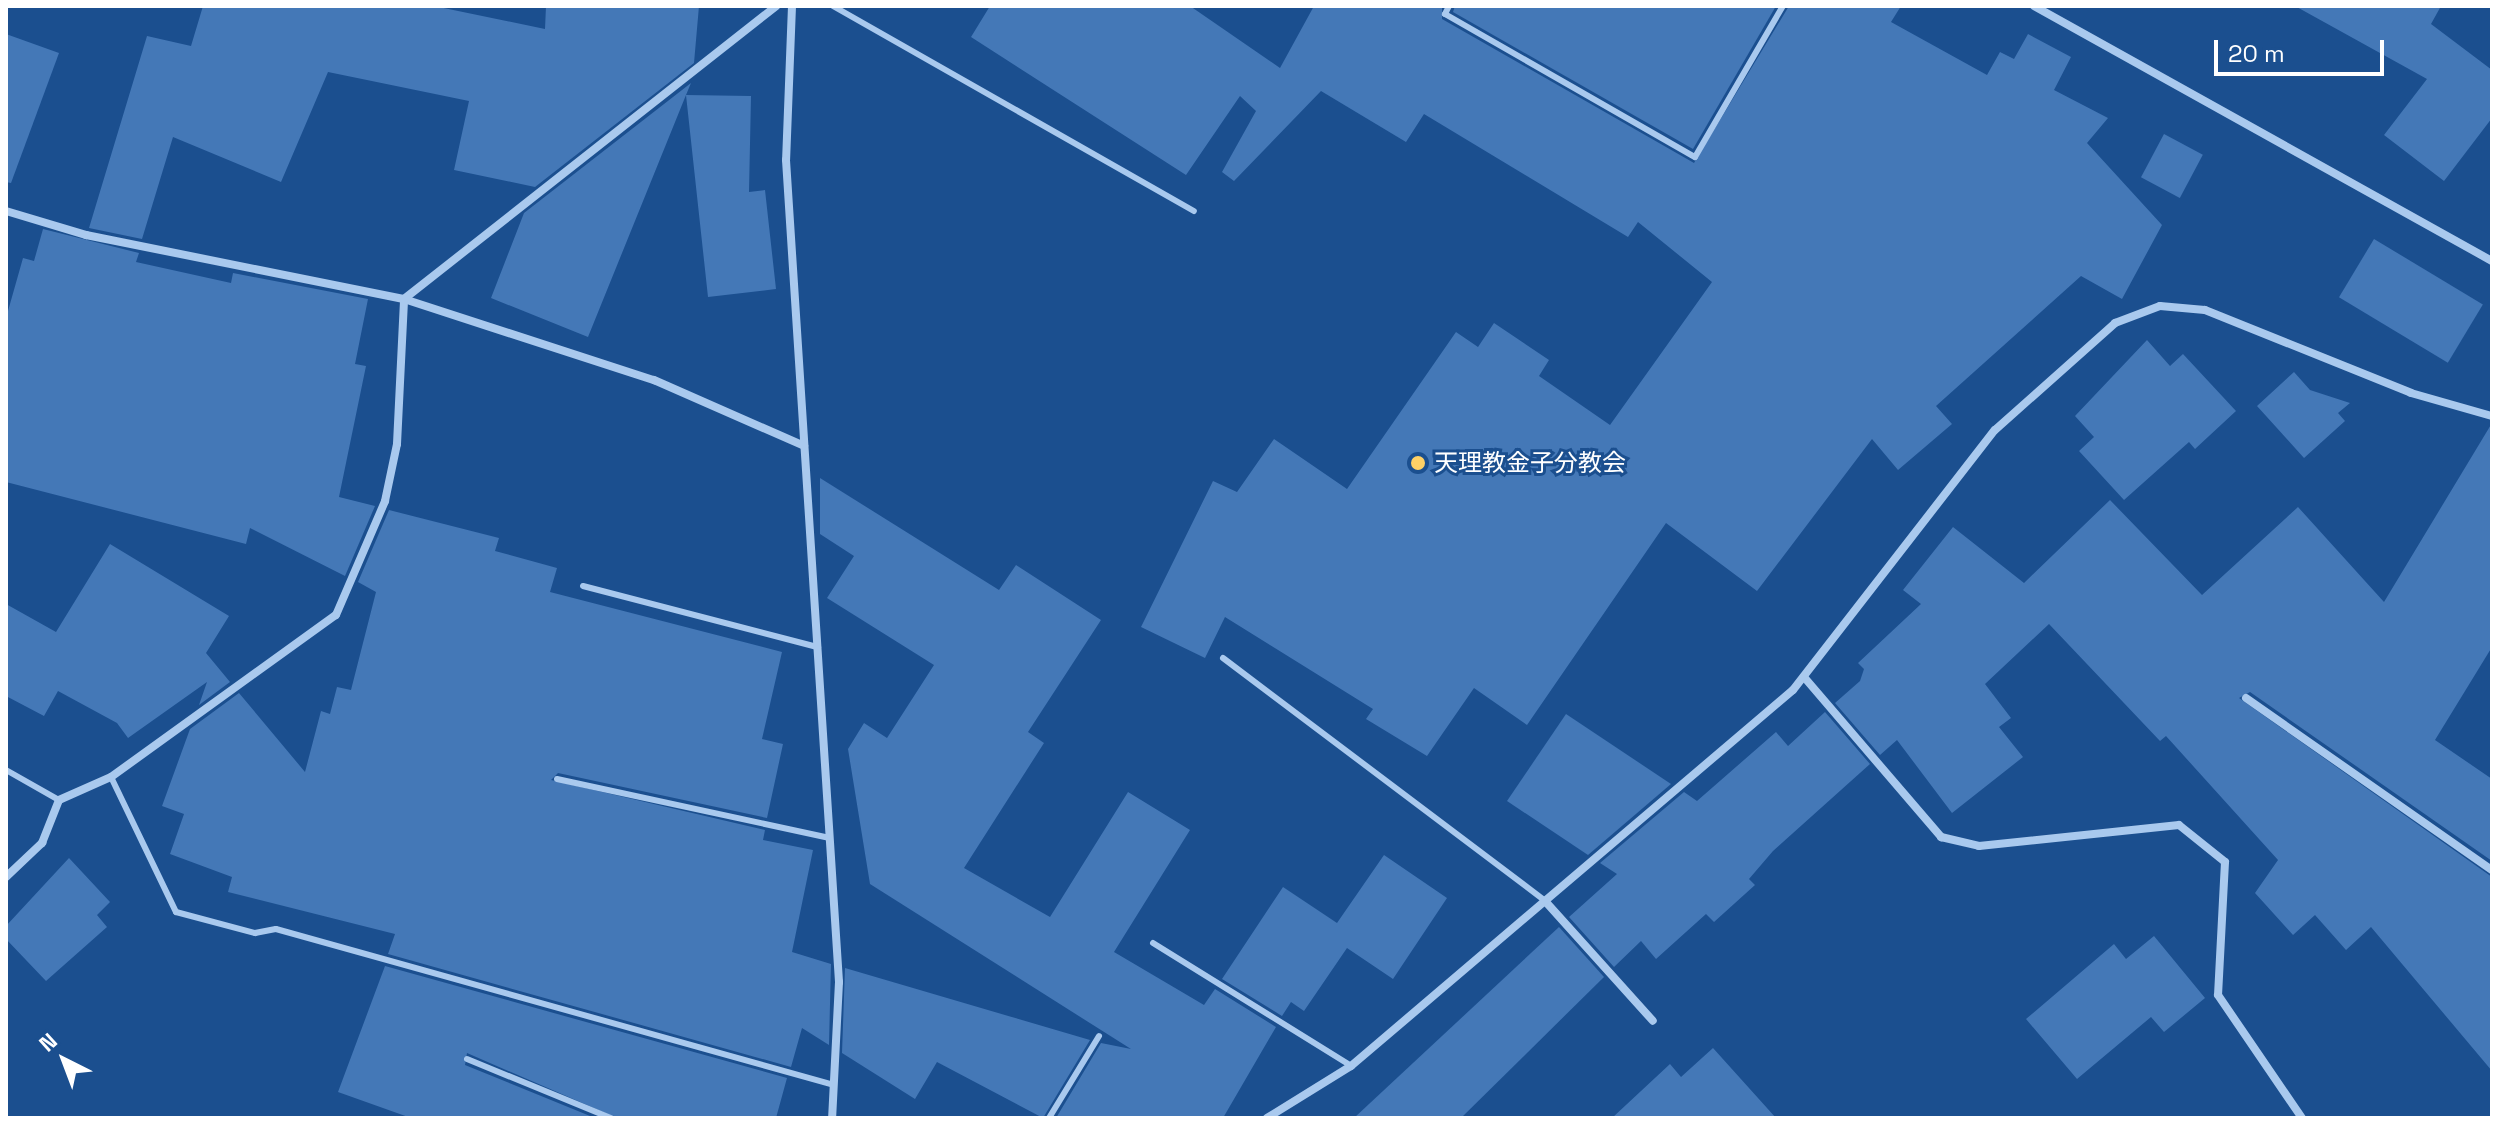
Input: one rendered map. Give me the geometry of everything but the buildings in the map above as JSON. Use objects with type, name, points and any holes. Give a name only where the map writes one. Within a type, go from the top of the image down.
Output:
[{"type":"street","points":[[6,877],[42,843],[59,800],[111,777],[336,615],[385,501],[397,444],[404,299],[777,6]]},
{"type":"street","points":[[792,6],[786,160],[839,982],[833,1116],[845,1118]]},
{"type":"street","points":[[2034,6],[2492,261]]},
{"type":"street","points":[[6,211],[86,235],[404,299],[654,380],[804,446]]},
{"type":"street","points":[[1267,1118],[1351,1066],[1804,677],[1995,430],[2115,323],[2160,306],[2205,310],[2411,393],[2492,416]]},
{"type":"street","points":[[1804,677],[1941,837],[1979,846],[2179,825],[2225,862],[2218,995],[2302,1118]]},
{"type":"street","points":[[2246,698],[2492,870]]},
{"type":"street","points":[[1545,901],[1653,1021]]},
{"type":"lane","points":[[833,6],[1194,211]]},
{"type":"lane","points":[[1449,6],[1445,14],[1695,157],[1783,6]]},
{"type":"lane","points":[[583,586],[818,647]]},
{"type":"lane","points":[[1223,658],[1545,901]]},
{"type":"lane","points":[[6,770],[59,800]]},
{"type":"lane","points":[[111,777],[176,912],[255,933],[276,929],[835,1085]]},
{"type":"lane","points":[[557,779],[830,838]]},
{"type":"lane","points":[[1153,943],[1351,1066]]},
{"type":"lane","points":[[1049,1118],[1099,1036]]},
{"type":"lane","points":[[467,1059],[611,1118]]},
{"type":"place","name":"天理教金子分教会","points":[[1418,463]]}]
